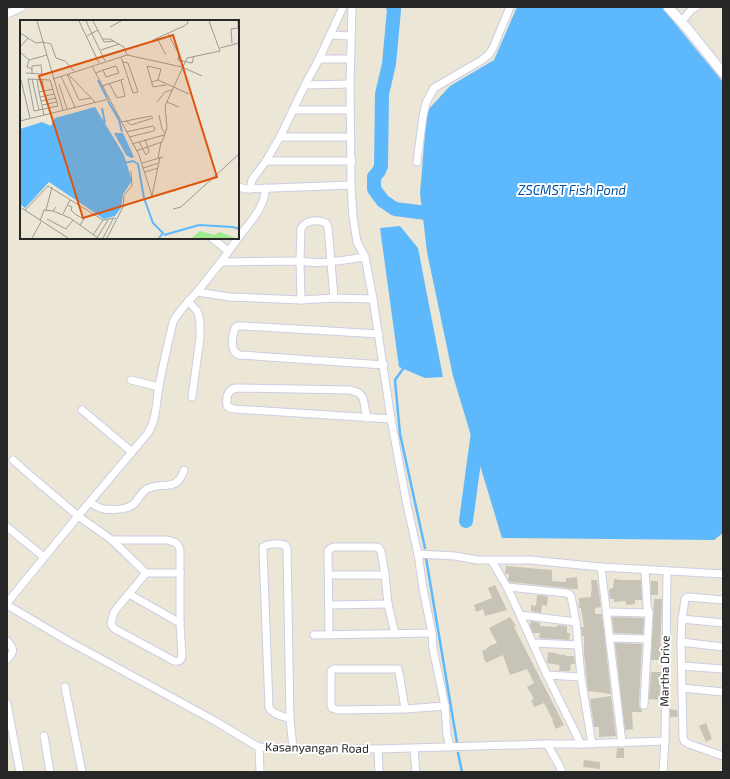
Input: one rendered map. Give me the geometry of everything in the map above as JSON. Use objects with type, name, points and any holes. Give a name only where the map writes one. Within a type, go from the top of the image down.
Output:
[{"type":"street","points":[[7,14],[22,7]]},
{"type":"street","points":[[250,189],[252,180],[256,173],[280,137],[343,7]]},
{"type":"street","points":[[352,7],[350,36],[350,110],[353,217],[357,242],[365,257],[373,299],[392,419],[445,706],[447,735],[450,747]]},
{"type":"street","points":[[417,162],[423,116],[430,94],[434,88],[482,60],[489,54],[493,48],[510,7]]},
{"type":"street","points":[[668,7],[723,73]]},
{"type":"street","points":[[681,22],[692,9],[696,7]]},
{"type":"street","points":[[330,35],[350,36]]},
{"type":"street","points":[[319,59],[350,59]]},
{"type":"street","points":[[305,85],[350,84]]},
{"type":"street","points":[[293,110],[350,110]]},
{"type":"street","points":[[280,137],[351,137]]},
{"type":"street","points":[[266,160],[352,161]]},
{"type":"street","points":[[239,187],[250,189],[351,185]]},
{"type":"street","points":[[239,237],[263,203],[265,188]]},
{"type":"street","points":[[301,300],[301,229],[306,223],[316,221],[326,223],[328,227],[334,298]]},
{"type":"street","points":[[213,239],[228,251]]},
{"type":"street","points":[[7,604],[78,516],[148,434],[155,418],[159,387],[173,322],[176,316],[221,262],[237,239]]},
{"type":"street","points":[[221,262],[300,261],[312,263],[365,257]]},
{"type":"street","points":[[197,292],[230,297],[301,300],[334,298],[373,299]]},
{"type":"street","points":[[188,301],[197,311],[200,324],[200,338],[192,397]]},
{"type":"street","points":[[379,334],[238,326],[235,328],[232,341],[233,350],[236,354],[240,355],[384,365]]},
{"type":"street","points":[[131,380],[159,387]]},
{"type":"street","points":[[367,418],[362,396],[359,392],[350,390],[236,388],[231,389],[228,392],[226,402],[227,406],[234,409],[367,418],[392,419]]},
{"type":"street","points":[[82,410],[132,452]]},
{"type":"street","points":[[13,460],[32,478],[78,516],[112,540],[146,574],[180,573]]},
{"type":"street","points":[[90,502],[96,507],[104,509],[130,507],[144,490],[174,484],[182,476],[184,470]]},
{"type":"street","points":[[7,527],[44,557]]},
{"type":"street","points":[[112,540],[166,540],[175,542],[179,545],[182,656],[181,660],[177,662],[114,629],[112,626],[111,623],[114,612],[146,574]]},
{"type":"street","points":[[290,719],[272,713],[269,707],[263,550],[263,546],[266,545],[283,544],[286,546],[287,550],[290,719],[293,748]]},
{"type":"street","points":[[329,635],[328,551],[334,547],[379,548],[381,551],[388,604],[394,634]]},
{"type":"street","points":[[418,554],[455,556],[492,561],[530,560],[601,567],[723,574]]},
{"type":"street","points":[[492,561],[520,615],[547,675],[582,744]]},
{"type":"street","points":[[601,567],[622,743]]},
{"type":"street","points":[[644,705],[649,613],[647,606],[645,569]]},
{"type":"street","name":"Martha Drive","points":[[663,772],[665,741],[666,571]]},
{"type":"street","points":[[329,575],[385,575]]},
{"type":"street","points":[[506,587],[569,594],[576,622],[581,677],[592,744]]},
{"type":"street","points":[[129,594],[180,623]]},
{"type":"street","points":[[723,600],[688,597],[685,599],[681,642],[684,741],[723,756]]},
{"type":"street","name":"Kasanyangan Road","points":[[7,604],[68,641],[215,721],[259,747],[414,749],[665,741]]},
{"type":"street","points":[[329,605],[388,604]]},
{"type":"street","points":[[606,612],[649,613]]},
{"type":"street","points":[[520,615],[576,622]]},
{"type":"street","points":[[682,619],[723,623]]},
{"type":"street","points":[[314,635],[432,634]]},
{"type":"street","points":[[610,638],[648,639]]},
{"type":"street","points":[[7,641],[11,645],[13,652],[7,658]]},
{"type":"street","points":[[681,642],[723,647]]},
{"type":"street","points":[[532,643],[578,645]]},
{"type":"street","points":[[682,666],[723,669]]},
{"type":"street","points":[[405,708],[398,669],[331,671],[331,705],[332,708],[338,710],[405,708],[445,706]]},
{"type":"street","points":[[547,675],[581,677]]},
{"type":"street","points":[[65,687],[82,772]]},
{"type":"street","points":[[682,688],[723,692]]},
{"type":"street","points":[[7,704],[20,772]]},
{"type":"street","points":[[44,736],[50,772]]},
{"type":"street","points":[[547,744],[562,772]]},
{"type":"street","points":[[259,747],[260,772]]},
{"type":"street","points":[[378,749],[379,772]]},
{"type":"street","points":[[414,749],[416,772]]},
{"type":"water","name":"ZSCMST Fish Pond","points":[[517,7],[662,7],[723,82],[723,533],[714,540],[502,538],[453,376],[427,252],[420,193],[427,111],[450,86],[494,60]]},
{"type":"water","points":[[400,226],[418,248],[443,377],[425,378],[399,367],[380,228]]},
{"type":"building","points":[[506,566],[552,570],[552,581],[566,582],[566,578],[577,577],[578,589],[510,582],[508,580],[509,574],[505,574]]},
{"type":"building","points":[[614,579],[641,580],[642,600],[635,600],[635,604],[626,605],[626,601],[614,602],[614,599],[610,599],[609,589],[613,588]]},
{"type":"building","points":[[591,580],[597,580],[601,607],[595,608],[595,614],[602,614],[611,694],[588,691],[584,653],[584,636],[582,636],[581,627],[584,627],[581,608],[579,608],[579,598],[591,597]]},
{"type":"building","points":[[651,581],[658,581],[658,595],[651,595]]},
{"type":"building","points":[[495,585],[507,610],[485,616],[483,609],[476,612],[474,605],[492,598],[488,588]]},
{"type":"building","points":[[537,595],[548,596],[547,606],[542,605],[541,613],[531,611],[531,605],[536,606]]},
{"type":"building","points":[[654,599],[662,599],[660,660],[651,660]]},
{"type":"building","points":[[510,617],[516,626],[514,627],[564,725],[556,729],[544,703],[534,707],[531,700],[534,699],[527,687],[534,683],[527,669],[510,675],[503,655],[486,663],[483,657],[482,651],[497,643],[489,628]]},
{"type":"building","points":[[612,617],[644,618],[643,634],[614,633]]},
{"type":"building","points":[[531,621],[540,623],[540,626],[567,626],[567,633],[570,633],[569,640],[539,638],[540,633],[533,633],[530,626]]},
{"type":"building","points":[[615,643],[642,644],[639,705],[642,712],[632,712],[633,729],[625,730]]},
{"type":"building","points":[[548,652],[566,656],[574,656],[575,664],[571,664],[570,671],[559,671],[560,665],[547,663]]},
{"type":"building","points":[[651,672],[661,672],[660,700],[649,699]]},
{"type":"building","points":[[611,696],[616,736],[599,737],[599,727],[594,727],[590,699]]},
{"type":"building","points":[[670,709],[677,710],[678,717],[670,717]]},
{"type":"building","points":[[706,723],[712,739],[706,742],[699,726]]},
{"type":"building","points":[[617,748],[624,748],[624,758],[616,758]]},
{"type":"building","points":[[584,760],[600,762],[600,769],[583,767]]},
{"type":"waterway","points":[[393,7],[394,10],[389,64],[382,94],[381,166],[374,177],[374,189],[383,201],[395,209],[442,215]]},
{"type":"waterway","points":[[403,369],[395,380],[400,434],[425,548]]},
{"type":"waterway","points":[[466,521],[478,432]]},
{"type":"waterway","points":[[426,558],[457,743]]},
{"type":"waterway","points":[[458,753],[462,772]]}]
